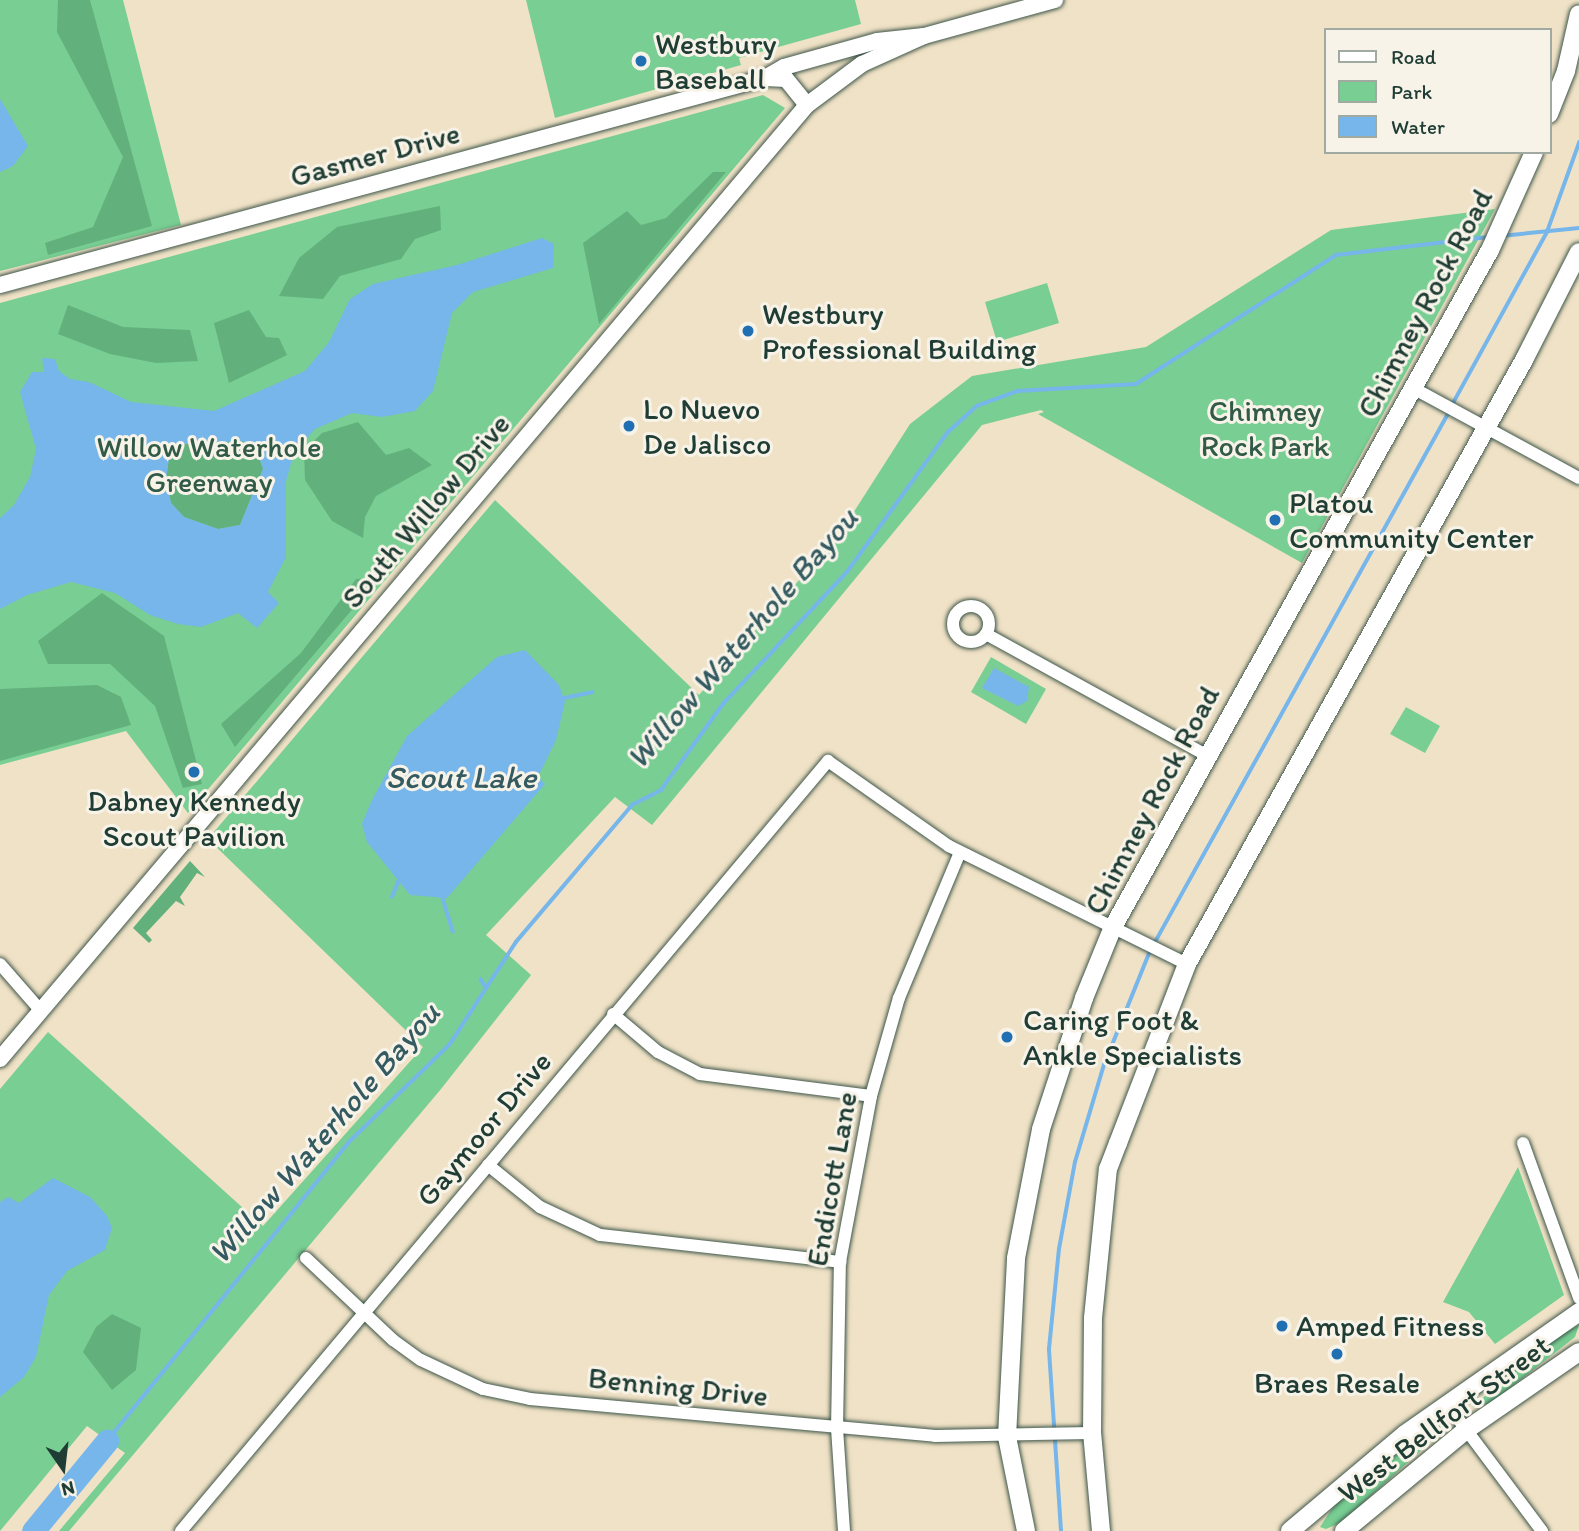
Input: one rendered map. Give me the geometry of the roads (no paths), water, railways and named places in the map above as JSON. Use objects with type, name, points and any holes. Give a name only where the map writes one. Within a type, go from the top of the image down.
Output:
[{"type":"main road","points":[[1551,110],[1572,73],[1579,14]]},
{"type":"main road","name":"Chimney Rock Road","points":[[1026,1531],[1007,1437],[1011,1316],[1026,1195],[1064,1052],[1206,755],[1421,391],[1505,219],[1533,154]]},
{"type":"main road","points":[[1101,1531],[1092,1433],[1093,1318],[1108,1169],[1179,960],[1487,425],[1579,252]]},
{"type":"main road","name":"West Bellfort Street","points":[[1296,1529],[1447,1404],[1579,1312]]},
{"type":"main road","name":"West Bellfort Street","points":[[1344,1531],[1466,1430],[1579,1352]]},
{"type":"street","name":"Gasmer Drive","points":[[0,285],[765,78],[784,67],[877,41],[924,36],[1055,0]]},
{"type":"street","name":"South Willow Drive","points":[[0,1059],[807,105],[862,64],[924,36]]},
{"type":"street","points":[[765,78],[786,79],[807,105]]},
{"type":"street","points":[[1421,391],[1579,478]]},
{"type":"street","points":[[986,634],[1206,755]]},
{"type":"street","name":"Gaymoor Drive","points":[[181,1531],[828,761],[895,812],[960,852]]},
{"type":"street","points":[[960,852],[1179,960]]},
{"type":"street","name":"Endicott Lane","points":[[844,1531],[837,1429],[841,1262],[871,1096],[899,998],[960,852]]},
{"type":"street","points":[[0,964],[41,1011]]},
{"type":"street","points":[[613,1014],[658,1052],[700,1074],[871,1096]]},
{"type":"street","points":[[1523,1143],[1567,1276],[1579,1298]]},
{"type":"street","points":[[488,1165],[549,1212],[600,1234],[841,1262]]},
{"type":"street","name":"Benning Drive","points":[[306,1258],[363,1314],[421,1360],[483,1389],[530,1399],[837,1429],[1007,1437],[1092,1433]]},
{"type":"street","points":[[1447,1404],[1542,1531]]},
{"type":"water","points":[[0,99],[28,146],[13,166],[0,172]]},
{"type":"water","points":[[542,238],[554,244],[553,268],[473,292],[452,313],[433,391],[415,411],[382,417],[352,413],[315,429],[294,453],[286,481],[286,557],[268,592],[279,603],[257,628],[238,613],[201,627],[178,624],[150,615],[115,593],[71,582],[27,595],[0,609],[0,518],[14,505],[30,477],[36,449],[20,392],[32,372],[44,372],[42,358],[55,359],[59,371],[70,379],[89,382],[131,402],[214,411],[305,371],[329,342],[350,299],[373,284],[457,265]],"holes":[[[243,441],[257,451],[263,469],[240,525],[218,529],[184,517],[171,503],[166,479],[170,452],[184,444]]]},
{"type":"water","name":"Scout Lake","points":[[525,650],[559,685],[565,702],[556,740],[538,777],[545,784],[447,898],[410,895],[367,842],[362,824],[371,802],[407,736],[497,657]]},
{"type":"water","points":[[994,668],[1029,687],[1027,701],[1018,706],[982,688]]},
{"type":"water","points":[[53,1178],[90,1197],[107,1216],[112,1228],[105,1250],[67,1271],[49,1295],[36,1357],[24,1377],[0,1397],[0,1202],[8,1197],[19,1203]]},
{"type":"waterway","points":[[1452,405],[1547,232],[1579,143]]},
{"type":"waterway","name":"Willow Waterhole Bayou","points":[[1501,236],[1579,228]]},
{"type":"waterway","name":"Willow Waterhole Bayou","points":[[107,1441],[350,1141],[450,1044],[516,942],[632,805],[661,790],[723,704],[847,572],[948,432],[977,406],[1018,391],[1136,384],[1336,255],[1490,237]]},
{"type":"waterway","points":[[1154,944],[1449,412]]},
{"type":"waterway","points":[[560,699],[592,692]]},
{"type":"waterway","points":[[392,897],[399,880]]},
{"type":"waterway","points":[[441,892],[453,931]]},
{"type":"waterway","points":[[1061,1531],[1049,1349],[1059,1249],[1075,1162],[1104,1065],[1150,951]]},
{"type":"waterway","name":"Willow Waterhole Bayou","points":[[481,979],[486,988]]},
{"type":"waterway","name":"Willow Waterhole Bayou","points":[[33,1531],[107,1441]]},
{"type":"place","name":"Westbury Baseball","points":[[641,61]]},
{"type":"place","name":"Westbury Professional Building","points":[[748,331]]},
{"type":"place","name":"Lo Nuevo De Jalisco","points":[[629,426]]},
{"type":"place","name":"Platou Community Center","points":[[1275,520]]},
{"type":"place","name":"Dabney Kennedy Scout Pavilion","points":[[194,772]]},
{"type":"place","name":"Caring Foot & Ankle Specialists","points":[[1007,1037]]},
{"type":"place","name":"Amped Fitness","points":[[1282,1326]]},
{"type":"place","name":"Braes Resale","points":[[1337,1354]]},
{"type":"park label","name":"Chimney Rock Park","points":[[1265,428]]},
{"type":"park label","name":"Willow Waterhole Greenway","points":[[209,464]]}]
